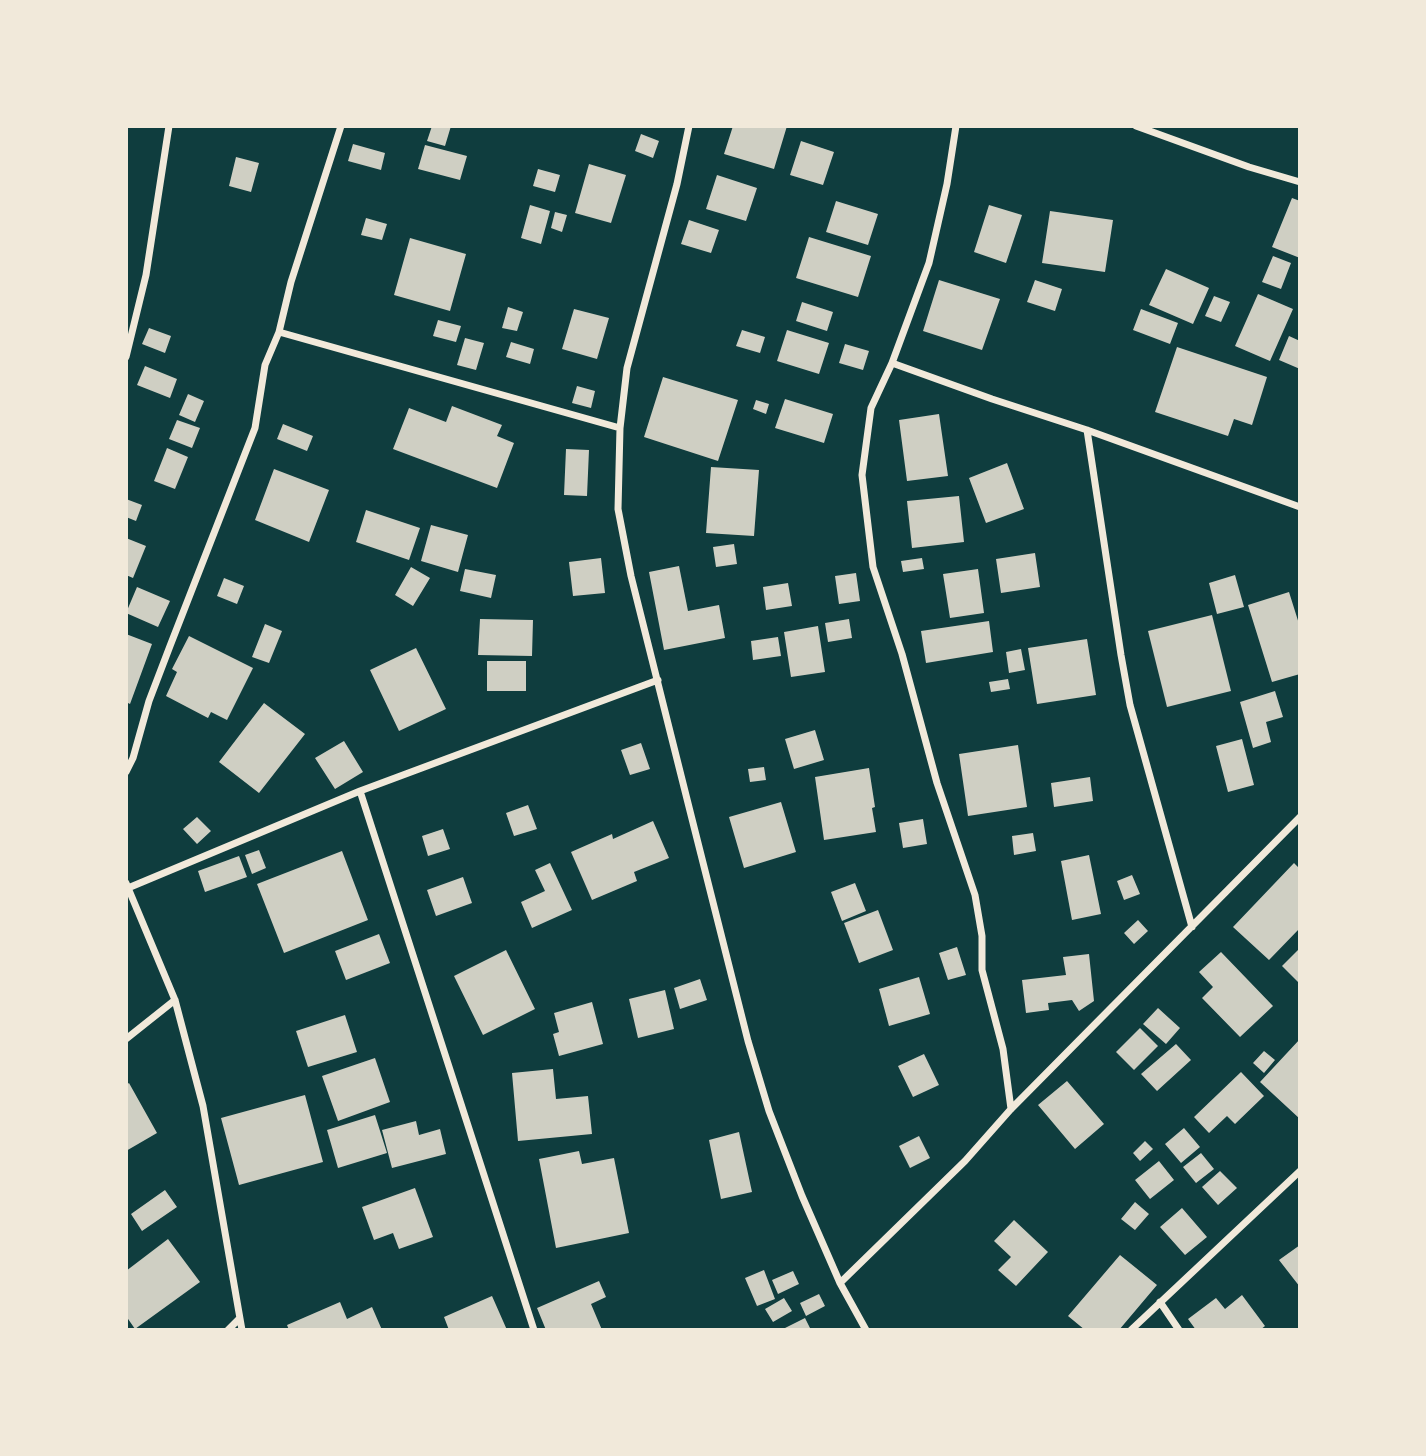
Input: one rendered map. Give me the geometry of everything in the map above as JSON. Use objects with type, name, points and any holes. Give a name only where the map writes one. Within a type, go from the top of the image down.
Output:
[{"type":"street","points":[[126,358],[146,275],[169,126]]},
{"type":"street","points":[[126,772],[133,758],[149,701],[255,428],[265,365],[279,332],[341,126]]},
{"type":"street","points":[[689,126],[677,184],[627,368],[620,428],[618,509],[631,576],[748,1041],[766,1100],[802,1196],[840,1283],[866,1330]]},
{"type":"street","points":[[956,126],[947,184],[929,263],[892,363],[871,408],[862,475],[873,567],[902,654],[937,783],[975,895],[982,936],[982,970],[1003,1049],[1011,1110]]},
{"type":"street","points":[[1136,126],[1249,167],[1300,182]]},
{"type":"street","points":[[279,332],[620,428]]},
{"type":"street","points":[[892,363],[1300,507]]},
{"type":"street","points":[[1087,430],[1130,705],[1192,927]]},
{"type":"street","points":[[242,1330],[203,1106],[175,1000],[127,885],[360,791],[657,680]]},
{"type":"street","points":[[360,791],[534,1330]]},
{"type":"street","points":[[840,1283],[965,1161],[1011,1110],[1300,817]]},
{"type":"street","points":[[126,1040],[175,1000]]},
{"type":"street","points":[[1132,1330],[1300,1171]]},
{"type":"street","points":[[1160,1302],[1179,1330]]},
{"type":"street","points":[[229,1330],[239,1319]]},
{"type":"building","points":[[432,126],[451,126],[445,146],[427,141]]},
{"type":"building","points":[[733,126],[787,126],[774,169],[724,154]]},
{"type":"building","points":[[641,134],[659,141],[653,158],[635,151]]},
{"type":"building","points":[[801,141],[834,152],[823,185],[790,175]]},
{"type":"building","points":[[353,144],[385,153],[381,170],[348,161]]},
{"type":"building","points":[[425,145],[467,156],[460,180],[418,169]]},
{"type":"building","points":[[236,157],[259,163],[251,192],[229,186]]},
{"type":"building","points":[[589,164],[626,175],[611,223],[575,213]]},
{"type":"building","points":[[538,169],[560,175],[555,192],[533,186]]},
{"type":"building","points":[[717,175],[757,188],[746,221],[706,209]]},
{"type":"building","points":[[1292,198],[1300,201],[1300,258],[1272,247]]},
{"type":"building","points":[[836,201],[878,214],[868,245],[826,232]]},
{"type":"building","points":[[530,205],[550,211],[541,244],[521,238]]},
{"type":"building","points":[[989,205],[1022,215],[1006,263],[974,252]]},
{"type":"building","points":[[1050,211],[1113,220],[1105,272],[1042,263]]},
{"type":"building","points":[[555,212],[567,215],[562,232],[551,228]]},
{"type":"building","points":[[366,218],[387,224],[382,240],[361,235]]},
{"type":"building","points":[[689,220],[719,230],[711,253],[681,244]]},
{"type":"building","points":[[809,237],[871,256],[858,297],[796,278]]},
{"type":"building","points":[[410,238],[466,254],[450,311],[394,295]]},
{"type":"building","points":[[1273,256],[1291,263],[1281,289],[1262,282]]},
{"type":"building","points":[[1166,269],[1209,288],[1193,324],[1149,305]]},
{"type":"building","points":[[939,280],[1000,299],[982,350],[923,331]]},
{"type":"building","points":[[1035,280],[1062,289],[1055,311],[1027,302]]},
{"type":"building","points":[[1258,294],[1293,309],[1270,361],[1235,346]]},
{"type":"building","points":[[1214,296],[1230,302],[1221,322],[1205,316]]},
{"type":"building","points":[[802,302],[833,312],[827,331],[796,321]]},
{"type":"building","points":[[508,307],[523,312],[517,331],[502,328]]},
{"type":"building","points":[[574,309],[609,318],[597,359],[562,349]]},
{"type":"building","points":[[1141,309],[1178,323],[1170,344],[1133,330]]},
{"type":"building","points":[[438,320],[461,326],[456,342],[433,336]]},
{"type":"building","points":[[149,328],[171,336],[165,353],[142,344]]},
{"type":"building","points":[[742,330],[765,337],[760,353],[736,346]]},
{"type":"building","points":[[787,330],[829,343],[819,374],[777,361]]},
{"type":"building","points":[[1289,336],[1300,341],[1300,369],[1279,360]]},
{"type":"building","points":[[465,338],[484,343],[476,370],[457,365]]},
{"type":"building","points":[[511,342],[534,349],[530,364],[506,357]]},
{"type":"building","points":[[845,344],[869,351],[863,370],[839,363]]},
{"type":"building","points":[[1177,347],[1267,377],[1252,425],[1234,419],[1228,436],[1155,412]]},
{"type":"building","points":[[145,366],[177,379],[170,398],[137,385]]},
{"type":"building","points":[[663,377],[738,400],[718,461],[644,437]]},
{"type":"building","points":[[577,386],[595,391],[591,408],[572,403]]},
{"type":"building","points":[[188,394],[204,401],[195,422],[179,415]]},
{"type":"building","points":[[785,399],[833,414],[824,443],[775,428]]},
{"type":"building","points":[[756,400],[769,404],[766,414],[753,409]]},
{"type":"building","points":[[452,406],[502,425],[497,436],[514,443],[497,488],[393,449],[409,408],[446,422]]},
{"type":"building","points":[[939,414],[948,476],[907,481],[899,420]]},
{"type":"building","points":[[177,420],[200,428],[192,448],[169,439]]},
{"type":"building","points":[[283,424],[313,436],[307,451],[277,439]]},
{"type":"building","points":[[167,448],[188,457],[175,489],[154,481]]},
{"type":"building","points":[[566,449],[589,450],[587,496],[564,495]]},
{"type":"building","points":[[1007,463],[1024,509],[986,523],[969,478]]},
{"type":"building","points":[[711,467],[759,470],[754,536],[706,533]]},
{"type":"building","points":[[274,469],[329,490],[309,542],[255,520]]},
{"type":"building","points":[[959,496],[964,542],[912,548],[907,501]]},
{"type":"building","points":[[126,499],[142,505],[136,521],[126,517]]},
{"type":"building","points":[[366,510],[420,528],[409,560],[356,542]]},
{"type":"building","points":[[431,525],[468,535],[458,572],[421,561]]},
{"type":"building","points":[[126,538],[146,546],[133,578],[126,575]]},
{"type":"building","points":[[734,544],[737,564],[716,567],[713,547]]},
{"type":"building","points":[[1035,553],[1040,587],[1001,593],[996,559]]},
{"type":"building","points":[[601,558],[605,593],[573,596],[569,562]]},
{"type":"building","points":[[922,558],[924,569],[903,572],[901,561]]},
{"type":"building","points":[[679,566],[688,611],[719,605],[725,638],[664,650],[649,572]]},
{"type":"building","points":[[411,567],[430,578],[413,606],[395,595]]},
{"type":"building","points":[[465,569],[496,575],[491,598],[460,591]]},
{"type":"building","points":[[978,569],[984,613],[950,618],[943,574]]},
{"type":"building","points":[[856,573],[860,601],[839,604],[835,576]]},
{"type":"building","points":[[1235,575],[1244,607],[1217,614],[1209,583]]},
{"type":"building","points":[[224,578],[244,586],[237,604],[217,596]]},
{"type":"building","points":[[788,583],[792,606],[766,610],[763,587]]},
{"type":"building","points":[[137,587],[170,601],[158,627],[126,613]]},
{"type":"building","points":[[1289,592],[1300,627],[1300,674],[1272,682],[1248,605]]},
{"type":"building","points":[[1212,615],[1231,691],[1167,707],[1148,631]]},
{"type":"building","points":[[480,619],[533,620],[532,656],[478,655]]},
{"type":"building","points":[[849,619],[852,638],[828,642],[825,623]]},
{"type":"building","points":[[989,621],[993,652],[926,663],[921,631]]},
{"type":"building","points":[[265,624],[282,631],[269,663],[252,657]]},
{"type":"building","points":[[818,626],[825,672],[791,677],[784,632]]},
{"type":"building","points":[[126,634],[152,644],[130,704],[126,702]]},
{"type":"building","points":[[189,636],[253,668],[227,720],[211,712],[208,718],[166,696],[177,672],[172,669]]},
{"type":"building","points":[[778,637],[781,656],[753,660],[751,641]]},
{"type":"building","points":[[1087,639],[1096,695],[1037,704],[1028,648]]},
{"type":"building","points":[[416,648],[446,709],[399,731],[370,670]]},
{"type":"building","points":[[1021,649],[1025,670],[1009,673],[1006,652]]},
{"type":"building","points":[[487,661],[526,661],[526,691],[487,691]]},
{"type":"building","points":[[1008,679],[1010,689],[991,692],[989,682]]},
{"type":"building","points":[[1275,691],[1283,717],[1266,722],[1271,742],[1253,748],[1240,702]]},
{"type":"building","points":[[264,703],[305,734],[259,793],[219,762]]},
{"type":"building","points":[[815,730],[824,760],[794,769],[785,739]]},
{"type":"building","points":[[1242,739],[1254,785],[1228,792],[1216,746]]},
{"type":"building","points":[[344,741],[363,772],[335,789],[315,758]]},
{"type":"building","points":[[641,743],[650,769],[630,775],[621,750]]},
{"type":"building","points":[[1018,745],[1027,807],[968,816],[959,754]]},
{"type":"building","points":[[764,767],[766,780],[750,782],[748,769]]},
{"type":"building","points":[[869,768],[876,832],[824,840],[815,777]]},
{"type":"building","points":[[1090,777],[1093,801],[1054,807],[1051,783]]},
{"type":"building","points":[[781,802],[796,852],[744,868],[729,817]]},
{"type":"building","points":[[528,805],[537,829],[514,836],[506,813]]},
{"type":"building","points":[[197,817],[211,831],[197,844],[183,829]]},
{"type":"building","points":[[923,819],[927,844],[903,848],[899,823]]},
{"type":"building","points":[[653,821],[669,858],[634,872],[637,881],[592,900],[571,852],[612,834],[613,839]]},
{"type":"building","points":[[443,829],[450,849],[428,856],[422,836]]},
{"type":"building","points":[[1033,833],[1036,851],[1014,855],[1012,836]]},
{"type":"building","points":[[259,850],[266,868],[252,874],[245,855]]},
{"type":"building","points":[[342,851],[368,920],[284,953],[257,884]]},
{"type":"building","points":[[1089,855],[1101,914],[1072,920],[1061,861]]},
{"type":"building","points":[[239,856],[247,877],[205,892],[198,871]]},
{"type":"building","points":[[550,863],[572,910],[532,928],[521,902],[545,891],[535,870]]},
{"type":"building","points":[[1294,863],[1300,869],[1300,928],[1269,960],[1233,927]]},
{"type":"building","points":[[1132,875],[1140,894],[1124,900],[1117,881]]},
{"type":"building","points":[[463,877],[472,903],[436,916],[427,890]]},
{"type":"building","points":[[855,883],[866,911],[842,921],[831,892]]},
{"type":"building","points":[[878,910],[893,950],[859,963],[844,923]]},
{"type":"building","points":[[1138,920],[1148,931],[1134,944],[1124,933]]},
{"type":"building","points":[[379,934],[390,963],[346,980],[335,951]]},
{"type":"building","points":[[957,947],[966,975],[948,980],[939,953]]},
{"type":"building","points":[[1300,948],[1300,984],[1282,966]]},
{"type":"building","points":[[506,950],[535,1009],[483,1035],[454,976]]},
{"type":"building","points":[[1221,952],[1273,1006],[1240,1037],[1202,998],[1213,987],[1199,972]]},
{"type":"building","points":[[1089,954],[1094,1001],[1079,1011],[1072,1000],[1048,1003],[1049,1010],[1026,1013],[1022,980],[1066,975],[1063,957]]},
{"type":"building","points":[[919,977],[930,1014],[889,1026],[879,989]]},
{"type":"building","points":[[700,979],[707,1000],[680,1009],[674,988]]},
{"type":"building","points":[[665,990],[674,1029],[638,1038],[629,999]]},
{"type":"building","points":[[592,1002],[603,1044],[559,1056],[553,1034],[559,1032],[554,1013]]},
{"type":"building","points":[[1158,1008],[1180,1028],[1166,1044],[1143,1024]]},
{"type":"building","points":[[345,1015],[357,1052],[308,1067],[296,1031]]},
{"type":"building","points":[[1140,1028],[1158,1046],[1134,1070],[1116,1052]]},
{"type":"building","points":[[1300,1039],[1300,1119],[1260,1082]]},
{"type":"building","points":[[1176,1044],[1191,1060],[1157,1091],[1141,1074]]},
{"type":"building","points":[[1264,1051],[1275,1060],[1264,1073],[1253,1063]]},
{"type":"building","points":[[924,1054],[939,1085],[913,1097],[898,1066]]},
{"type":"building","points":[[375,1058],[390,1102],[338,1121],[322,1076]]},
{"type":"building","points":[[553,1069],[556,1099],[588,1096],[592,1134],[518,1141],[512,1073]]},
{"type":"building","points":[[1241,1072],[1264,1096],[1235,1124],[1227,1116],[1209,1133],[1194,1117]]},
{"type":"building","points":[[1067,1081],[1104,1124],[1075,1149],[1038,1105]]},
{"type":"building","points":[[129,1083],[157,1133],[126,1151],[126,1085]]},
{"type":"building","points":[[305,1095],[323,1162],[239,1185],[221,1118]]},
{"type":"building","points":[[375,1115],[387,1153],[338,1168],[327,1130]]},
{"type":"building","points":[[416,1121],[419,1135],[440,1129],[446,1154],[392,1168],[382,1130]]},
{"type":"building","points":[[1184,1128],[1200,1147],[1181,1163],[1165,1144]]},
{"type":"building","points":[[739,1132],[752,1192],[721,1199],[709,1140]]},
{"type":"building","points":[[919,1136],[930,1158],[910,1168],[899,1146]]},
{"type":"building","points":[[1145,1141],[1153,1149],[1140,1161],[1133,1153]]},
{"type":"building","points":[[579,1151],[582,1164],[614,1158],[629,1233],[556,1248],[539,1159]]},
{"type":"building","points":[[1201,1153],[1214,1169],[1196,1183],[1183,1167]]},
{"type":"building","points":[[1159,1161],[1174,1180],[1150,1199],[1135,1180]]},
{"type":"building","points":[[1220,1171],[1237,1188],[1218,1205],[1202,1187]]},
{"type":"building","points":[[415,1188],[433,1237],[399,1249],[393,1233],[374,1240],[362,1207]]},
{"type":"building","points":[[165,1190],[177,1207],[142,1231],[131,1214]]},
{"type":"building","points":[[1135,1202],[1149,1214],[1135,1230],[1121,1219]]},
{"type":"building","points":[[1182,1208],[1207,1237],[1185,1255],[1160,1227]]},
{"type":"building","points":[[1014,1220],[1048,1252],[1016,1286],[998,1270],[1011,1257],[994,1241]]},
{"type":"building","points":[[168,1239],[200,1282],[135,1329],[126,1316],[126,1271]]},
{"type":"building","points":[[1300,1245],[1300,1287],[1279,1260]]},
{"type":"building","points":[[1120,1255],[1157,1285],[1119,1330],[1085,1330],[1068,1316]]},
{"type":"building","points":[[764,1270],[775,1299],[757,1306],[745,1278]]},
{"type":"building","points":[[793,1271],[799,1284],[778,1294],[772,1280]]},
{"type":"building","points":[[599,1281],[606,1297],[591,1304],[602,1330],[546,1330],[537,1308]]},
{"type":"building","points":[[819,1294],[825,1306],[806,1316],[800,1303]]},
{"type":"building","points":[[1242,1295],[1265,1326],[1260,1330],[1196,1330],[1188,1319],[1216,1298],[1225,1309]]},
{"type":"building","points":[[492,1296],[507,1330],[449,1330],[444,1317]]},
{"type":"building","points":[[784,1298],[792,1311],[773,1322],[765,1309]]},
{"type":"building","points":[[340,1302],[347,1319],[372,1307],[382,1330],[289,1330],[287,1325]]},
{"type":"building","points":[[805,1318],[811,1330],[781,1330]]}]
